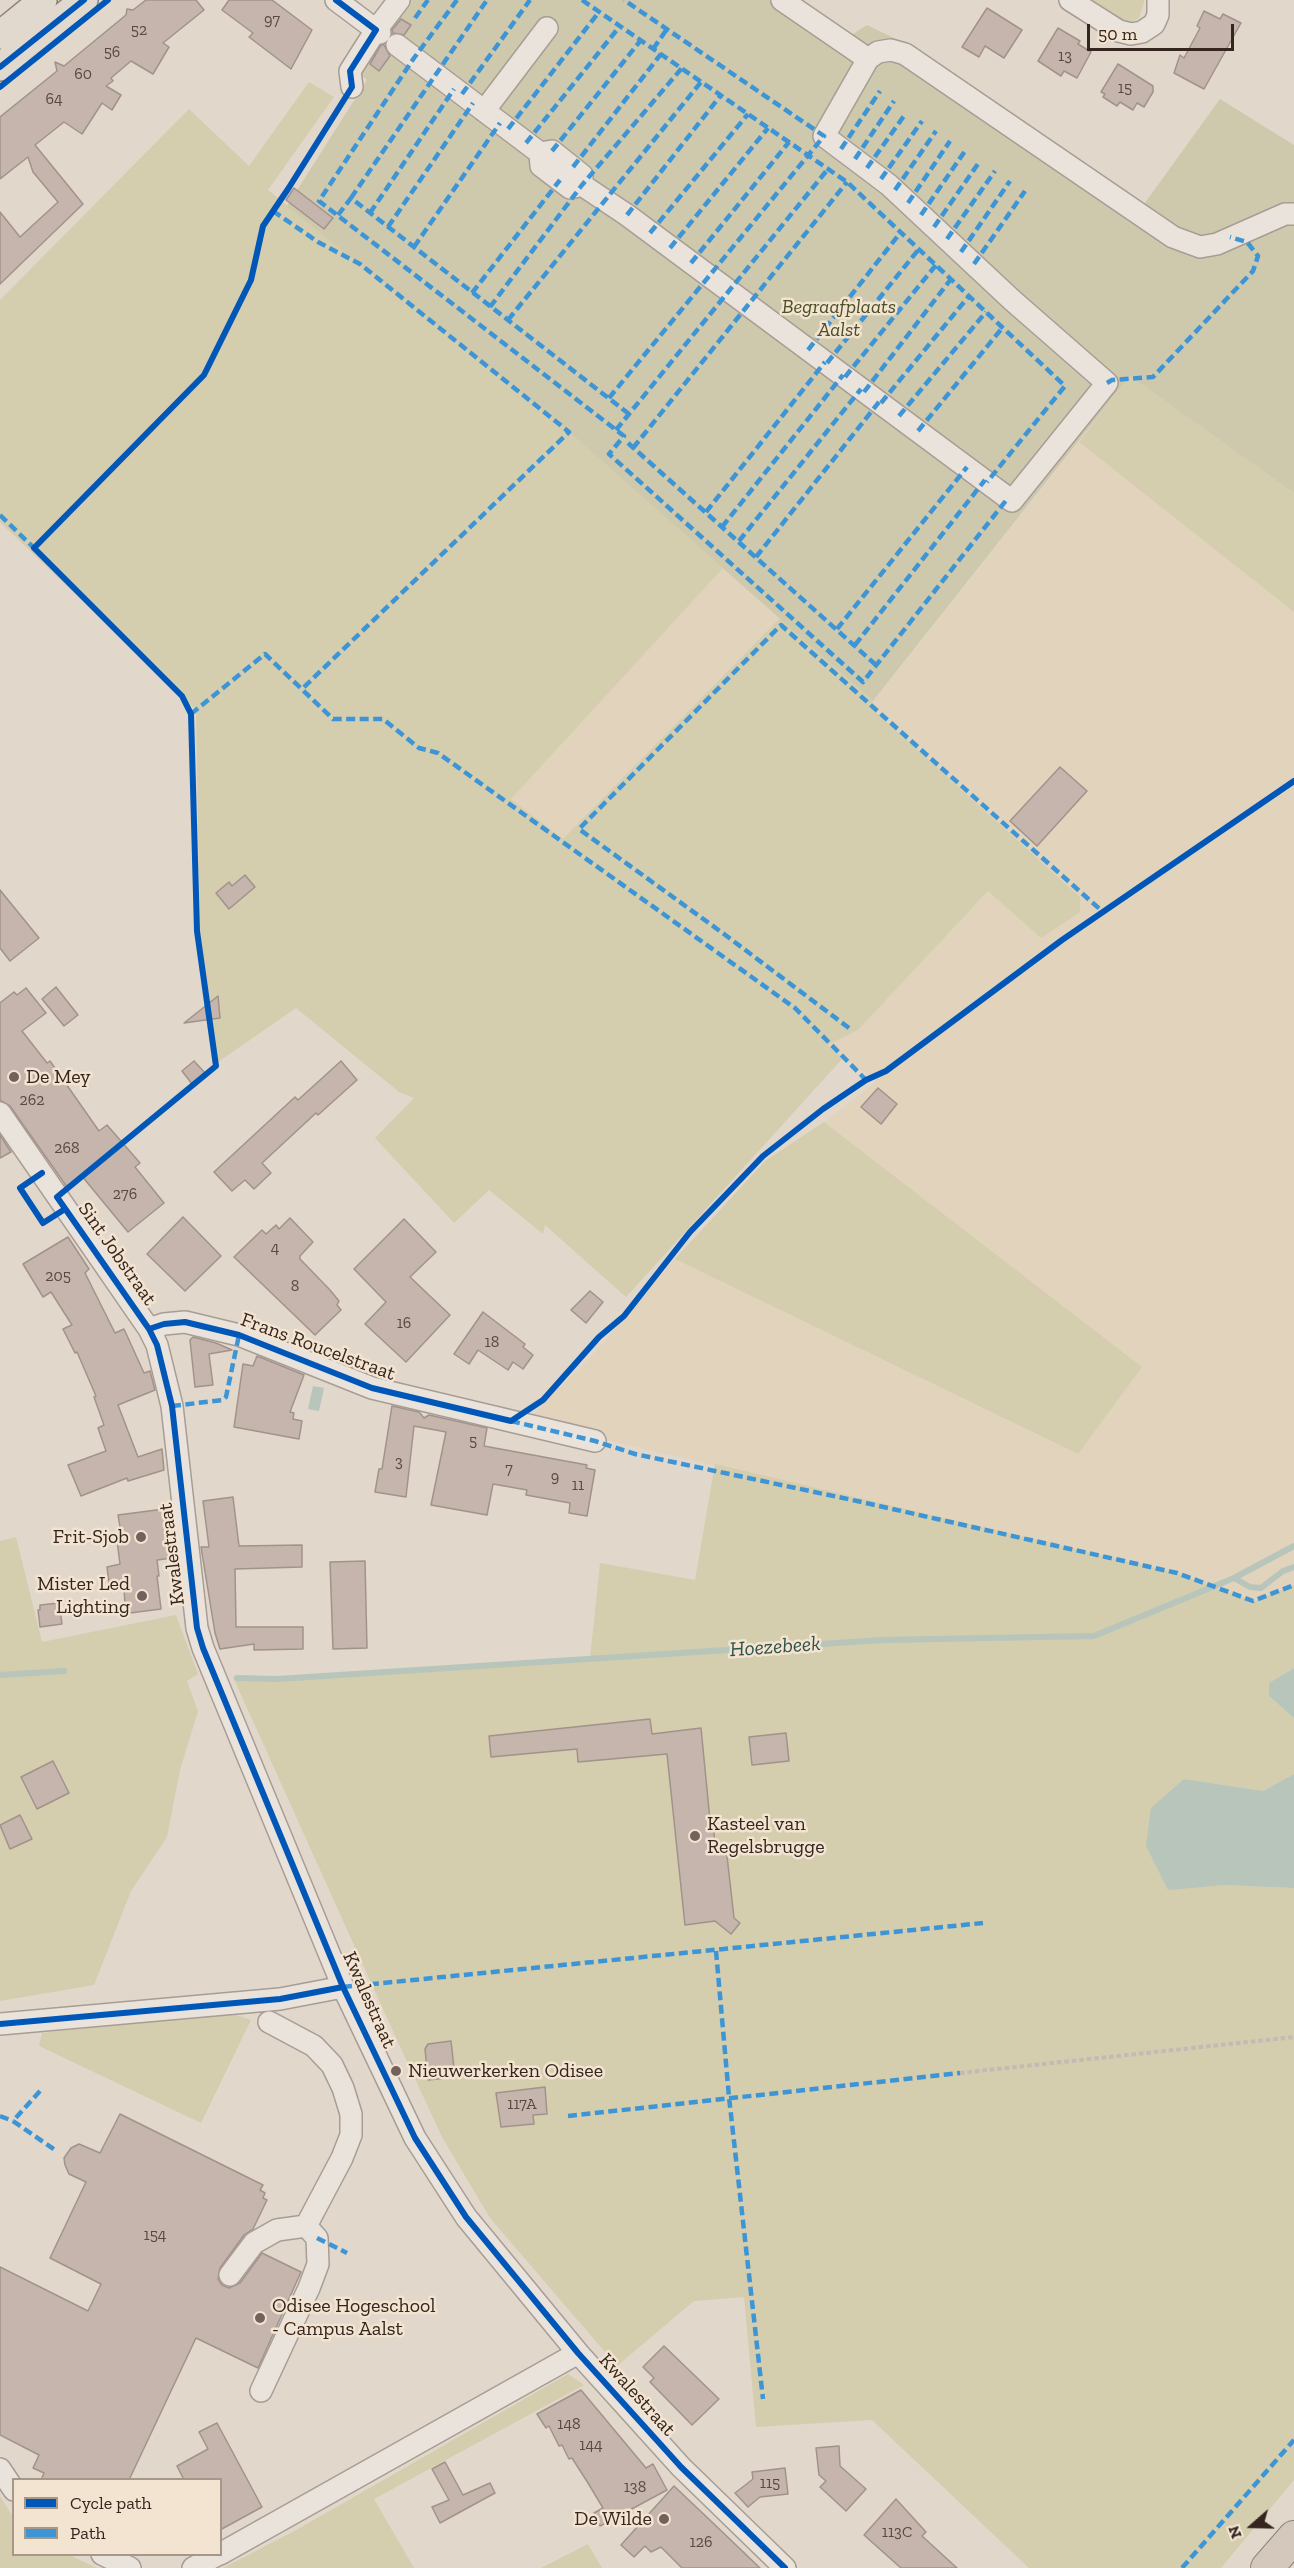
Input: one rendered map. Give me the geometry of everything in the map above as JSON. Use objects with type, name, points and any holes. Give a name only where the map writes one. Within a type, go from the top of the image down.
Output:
[{"type":"highway","points":[[1267,2568],[1294,2537]]},
{"type":"main road","points":[[0,35],[43,0]]},
{"type":"main road","points":[[0,67],[84,0]]},
{"type":"street","points":[[336,0],[540,153],[552,151],[559,156],[582,175],[582,185],[635,221],[1012,501],[1107,382],[1012,300],[890,185],[824,136],[868,59],[878,52],[891,50],[905,54],[1173,237],[1200,247],[1217,244],[1285,214],[1294,214]]},
{"type":"street","points":[[352,87],[350,71],[384,36],[399,0]]},
{"type":"street","points":[[782,0],[868,59]]},
{"type":"street","points":[[1070,0],[1119,31],[1131,34],[1142,33],[1154,24],[1159,10],[1158,0]]},
{"type":"street","points":[[484,111],[547,28]]},
{"type":"street","name":"Sint Jobstraat","points":[[0,1113],[149,1329]]},
{"type":"street","name":"Frans Roucelstraat","points":[[149,1329],[164,1324],[185,1322],[239,1335],[372,1388],[595,1441]]},
{"type":"street","name":"Kwalestraat","points":[[149,1329],[163,1363],[172,1406],[197,1628],[203,1648],[344,1987],[415,2138],[466,2217],[578,2353],[681,2467],[785,2568]]},
{"type":"street","points":[[0,2024],[280,1999],[344,1987]]},
{"type":"street","points":[[269,2022],[315,2046],[332,2065],[343,2088],[351,2114],[351,2135],[342,2158],[306,2226]]},
{"type":"street","points":[[230,2275],[254,2242],[277,2230],[306,2226]]},
{"type":"street","points":[[261,2391],[318,2264],[317,2238],[306,2226]]},
{"type":"street","points":[[222,2553],[578,2353]]},
{"type":"street","points":[[0,2469],[12,2487]]},
{"type":"street","points":[[106,2556],[130,2568]]},
{"type":"street","points":[[193,2568],[216,2556]]},
{"type":"path","points":[[960,2073],[1294,2037]]},
{"type":"shaded area","points":[[1088,0],[1144,0],[1144,2],[1139,18],[1126,25]]},
{"type":"shaded area","points":[[309,82],[334,97],[268,190],[569,432],[723,568],[511,799],[563,839],[780,618],[873,701],[870,707],[1080,897],[1080,912],[1041,938],[988,891],[858,1030],[827,1045],[843,1058],[626,1297],[545,1225],[543,1234],[489,1190],[454,1223],[375,1138],[414,1098],[399,1092],[296,1008],[218,1062],[200,932],[196,710],[0,522],[0,300],[189,109],[249,166]]},
{"type":"shaded area","points":[[1130,376],[1294,493],[1294,612],[1079,442]]},
{"type":"shaded area","points":[[1079,442],[1294,612],[1294,1585],[1253,1601],[1177,1573],[602,1439],[532,1416],[598,1349],[675,1259],[1077,1454],[1142,1367],[824,1122],[877,1081],[826,1045],[858,1030],[988,891],[1041,938],[1080,897],[869,707]]},
{"type":"shaded area","points":[[723,568],[780,618],[563,839],[510,798]]},
{"type":"shaded area","points":[[824,1122],[1142,1367],[1078,1454],[675,1259],[765,1161]]},
{"type":"shaded area","points":[[313,1386],[324,1388],[319,1411],[308,1409]]},
{"type":"shaded area","points":[[715,1464],[1177,1573],[1253,1601],[1294,1585],[1294,1668],[1269,1683],[1269,1696],[1294,1718],[1294,1774],[1263,1791],[1184,1779],[1168,1889],[1225,1885],[1294,1888],[1294,2480],[1221,2568],[1029,2568],[872,2420],[756,2427],[744,2297],[694,2301],[617,2366],[490,2218],[442,2137],[386,2016],[233,1677],[277,1679],[590,1659],[600,1563],[695,1580]]},
{"type":"shaded area","points":[[16,1537],[42,1642],[176,1615],[198,1674],[187,1681],[198,1711],[180,1770],[167,1837],[131,1891],[94,1985],[0,2001],[0,1541]]},
{"type":"shaded area","points":[[1294,1668],[1294,1718],[1269,1696],[1269,1683]]},
{"type":"shaded area","points":[[1294,1774],[1294,1888],[1225,1885],[1168,1890],[1146,1846],[1151,1808],[1184,1779],[1263,1791]]},
{"type":"shaded area","points":[[224,2011],[251,2020],[201,2123],[39,2046],[42,2033]]},
{"type":"shaded area","points":[[568,2374],[584,2385],[374,2499],[414,2568],[223,2568],[298,2529]]},
{"type":"shaded area","points":[[0,2496],[12,2515],[12,2556],[71,2556],[97,2568],[0,2568]]},
{"type":"shaded area","points":[[588,2544],[602,2568],[541,2568]]},
{"type":"green space","name":"Begraafplaats Aalst","points":[[410,0],[789,0],[845,39],[867,25],[898,40],[1142,207],[1220,99],[1294,145],[1294,493],[1130,376],[873,701],[569,432],[287,206],[367,80],[356,71]]},
{"type":"building","points":[[146,0],[196,0],[204,10],[163,43],[169,47],[153,74],[131,61],[111,78],[113,81],[106,86],[121,95],[112,110],[102,103],[82,134],[64,122],[35,145],[83,204],[0,284],[0,212],[20,237],[58,202],[33,172],[28,157],[0,179],[0,117],[57,71],[55,62],[64,66],[126,15],[127,9],[133,10]]},
{"type":"building","points":[[229,0],[272,0],[312,30],[291,69],[249,37],[253,33],[222,10]]},
{"type":"building","points":[[987,8],[1022,30],[1004,58],[985,46],[979,57],[962,47]]},
{"type":"building","points":[[1204,11],[1220,19],[1223,14],[1241,23],[1204,89],[1174,73],[1180,55],[1184,58],[1200,28],[1197,26]]},
{"type":"building","points":[[401,19],[411,25],[404,35],[393,33],[392,30]]},
{"type":"building","points":[[1058,28],[1080,41],[1078,44],[1091,52],[1077,78],[1064,71],[1061,76],[1038,61]]},
{"type":"building","points":[[381,45],[384,45],[390,56],[379,71],[370,64]]},
{"type":"building","points":[[1118,64],[1153,86],[1153,92],[1144,107],[1137,103],[1133,110],[1120,102],[1117,106],[1103,97],[1105,94],[1101,92]]},
{"type":"building","points":[[294,188],[333,218],[324,229],[286,200]]},
{"type":"building","points":[[1060,767],[1087,791],[1037,846],[1010,821]]},
{"type":"building","points":[[245,875],[255,887],[229,909],[216,893],[229,882],[232,886]]},
{"type":"building","points":[[0,890],[39,938],[10,961],[0,948]]},
{"type":"building","points":[[56,987],[78,1015],[64,1026],[42,999]]},
{"type":"building","points":[[26,988],[46,1013],[22,1031],[47,1063],[50,1061],[99,1131],[107,1125],[140,1163],[135,1167],[164,1203],[128,1232],[81,1175],[67,1187],[10,1106],[0,1100],[0,1003],[14,992],[17,995]]},
{"type":"building","points":[[218,996],[220,1018],[184,1023]]},
{"type":"building","points":[[194,1061],[205,1073],[192,1084],[182,1071]]},
{"type":"building","points":[[341,1061],[357,1080],[318,1115],[316,1113],[262,1163],[271,1173],[254,1189],[245,1180],[232,1191],[214,1172],[295,1097],[298,1100]]},
{"type":"building","points":[[878,1088],[897,1104],[881,1124],[861,1107]]},
{"type":"building","points":[[0,1135],[11,1152],[0,1158]]},
{"type":"building","points":[[183,1217],[221,1256],[185,1291],[147,1254]]},
{"type":"building","points":[[290,1218],[313,1242],[300,1256],[300,1259],[339,1301],[337,1305],[341,1310],[315,1335],[234,1257],[262,1230],[266,1234],[276,1225],[279,1229]]},
{"type":"building","points":[[404,1219],[436,1252],[410,1277],[450,1315],[406,1362],[365,1324],[386,1302],[354,1269]]},
{"type":"building","points":[[68,1237],[89,1269],[85,1273],[115,1333],[124,1329],[144,1373],[150,1371],[155,1390],[118,1405],[138,1457],[162,1449],[164,1470],[128,1481],[127,1478],[81,1496],[68,1465],[106,1451],[98,1428],[104,1425],[94,1397],[96,1396],[77,1352],[75,1353],[63,1329],[72,1325],[51,1292],[43,1297],[23,1264]]},
{"type":"building","points":[[590,1291],[603,1302],[586,1323],[571,1310]]},
{"type":"building","points":[[483,1312],[525,1344],[523,1347],[533,1355],[523,1369],[513,1362],[508,1370],[478,1350],[469,1364],[454,1354]]},
{"type":"building","points":[[193,1337],[232,1350],[209,1354],[213,1385],[195,1387],[190,1340]]},
{"type":"building","points":[[257,1356],[304,1375],[290,1412],[294,1413],[293,1419],[302,1421],[299,1439],[234,1427],[243,1364],[253,1366]]},
{"type":"building","points":[[392,1406],[419,1412],[424,1418],[429,1415],[487,1428],[484,1446],[587,1465],[586,1468],[595,1470],[587,1516],[569,1513],[570,1503],[526,1495],[527,1490],[493,1484],[487,1515],[431,1505],[446,1432],[414,1426],[406,1497],[375,1492],[379,1469],[382,1469]]},
{"type":"building","points":[[233,1497],[239,1546],[302,1545],[302,1567],[235,1569],[236,1627],[303,1627],[303,1649],[254,1650],[254,1644],[220,1649],[215,1633],[201,1547],[209,1547],[203,1501]]},
{"type":"building","points":[[164,1509],[172,1558],[157,1560],[161,1609],[130,1613],[129,1603],[125,1604],[124,1589],[110,1591],[107,1567],[120,1564],[116,1533],[121,1533],[118,1515]]},
{"type":"building","points":[[365,1561],[367,1648],[333,1649],[330,1562]]},
{"type":"building","points":[[59,1603],[62,1624],[40,1627],[38,1610],[40,1610],[40,1605]]},
{"type":"building","name":"Kasteel van Regelsbrugge","points":[[650,1719],[652,1734],[701,1728],[710,1820],[713,1819],[715,1846],[727,1856],[734,1918],[740,1923],[731,1934],[715,1921],[685,1925],[667,1754],[578,1762],[577,1749],[491,1757],[489,1736]]},
{"type":"building","points":[[786,1733],[789,1761],[752,1765],[749,1737]]},
{"type":"building","points":[[53,1761],[69,1793],[37,1809],[21,1777]]},
{"type":"building","points":[[20,1815],[32,1839],[10,1849],[0,1825]]},
{"type":"building","points":[[451,2041],[455,2077],[428,2080],[425,2049],[428,2044]]},
{"type":"building","points":[[545,2087],[547,2114],[533,2115],[534,2124],[501,2127],[496,2093]]},
{"type":"building","points":[[120,2114],[263,2185],[260,2190],[265,2193],[263,2198],[267,2200],[253,2229],[244,2235],[220,2268],[218,2279],[222,2285],[229,2288],[240,2283],[262,2253],[301,2272],[258,2368],[196,2338],[130,2478],[42,2478],[44,2473],[33,2468],[39,2455],[0,2435],[0,2267],[88,2311],[101,2284],[50,2258],[86,2182],[69,2174],[64,2158],[71,2148],[79,2144],[100,2153]]},
{"type":"building","points":[[664,2346],[719,2399],[692,2425],[650,2382],[654,2378],[643,2367]]},
{"type":"building","points":[[581,2390],[646,2468],[653,2464],[667,2490],[600,2526],[594,2513],[603,2508],[572,2458],[569,2459],[562,2445],[559,2446],[549,2426],[546,2428],[537,2414]]},
{"type":"building","points":[[217,2423],[262,2507],[222,2529],[222,2478],[183,2478],[177,2466],[208,2449],[199,2432]]},
{"type":"building","points":[[839,2446],[840,2466],[866,2489],[846,2511],[820,2487],[826,2481],[819,2475],[816,2448]]},
{"type":"building","points":[[445,2462],[463,2495],[490,2483],[495,2493],[440,2523],[432,2507],[449,2500],[432,2469]]},
{"type":"building","points":[[785,2468],[788,2494],[760,2497],[748,2507],[735,2493],[753,2479],[752,2472]]},
{"type":"building","points":[[674,2486],[760,2568],[682,2568],[661,2547],[651,2552],[645,2546],[634,2557],[621,2545]]},
{"type":"building","points":[[896,2499],[926,2532],[922,2536],[957,2568],[901,2568],[864,2535]]},
{"type":"waterway","name":"Hoezebeek","points":[[237,1678],[277,1679],[883,1640],[1094,1636],[1234,1578],[1294,1546]]},
{"type":"waterway","points":[[1234,1578],[1250,1587],[1261,1588],[1283,1571],[1294,1567]]},
{"type":"waterway","name":"Hoezebeek","points":[[0,1675],[64,1671]]},
{"type":"marked path","points":[[415,18],[428,0]]},
{"type":"marked path","points":[[457,0],[414,58],[319,201],[624,436],[609,454],[863,682],[1008,498]]},
{"type":"marked path","points":[[351,198],[487,0]]},
{"type":"marked path","points":[[462,94],[530,0]]},
{"type":"marked path","points":[[582,0],[847,182],[1065,386],[987,482]]},
{"type":"marked path","points":[[609,398],[824,136],[624,0]]},
{"type":"marked path","points":[[508,129],[599,12]]},
{"type":"marked path","points":[[526,143],[620,26]]},
{"type":"marked path","points":[[653,49],[667,29]]},
{"type":"marked path","points":[[552,151],[641,40]]},
{"type":"marked path","points":[[573,167],[661,54]]},
{"type":"marked path","points":[[490,307],[582,185],[682,68]]},
{"type":"marked path","points":[[508,320],[701,82]]},
{"type":"marked path","points":[[370,213],[454,89]]},
{"type":"marked path","points":[[841,149],[880,91]]},
{"type":"marked path","points":[[627,215],[721,95]]},
{"type":"marked path","points":[[855,159],[894,101]]},
{"type":"marked path","points":[[388,227],[473,103]]},
{"type":"marked path","points":[[867,168],[906,113]]},
{"type":"marked path","points":[[650,233],[748,114]]},
{"type":"marked path","points":[[881,179],[922,121]]},
{"type":"marked path","points":[[414,247],[500,123]]},
{"type":"marked path","points":[[670,248],[768,128]]},
{"type":"marked path","points":[[895,190],[936,131]]},
{"type":"marked path","points":[[908,203],[950,141]]},
{"type":"marked path","points":[[691,263],[789,142]]},
{"type":"marked path","points":[[921,215],[965,151]]},
{"type":"marked path","points":[[934,227],[980,161]]},
{"type":"marked path","points":[[616,430],[828,169]]},
{"type":"marked path","points":[[947,239],[995,171]]},
{"type":"marked path","points":[[472,293],[560,180]]},
{"type":"marked path","points":[[961,252],[1010,181]]},
{"type":"marked path","points":[[633,448],[847,182]]},
{"type":"marked path","points":[[974,264],[1025,191]]},
{"type":"marked path","points":[[338,215],[351,198],[629,414]]},
{"type":"marked path","points":[[273,211],[318,242],[360,264],[569,432],[302,689]]},
{"type":"marked path","points":[[808,350],[901,232]]},
{"type":"marked path","points":[[1107,383],[1112,380],[1153,377],[1253,271],[1258,256],[1247,242],[1230,237]]},
{"type":"marked path","points":[[827,363],[919,249]]},
{"type":"marked path","points":[[845,377],[936,265]]},
{"type":"marked path","points":[[864,392],[951,279]]},
{"type":"marked path","points":[[881,403],[969,296]]},
{"type":"marked path","points":[[899,416],[986,312]]},
{"type":"marked path","points":[[918,431],[1003,327]]},
{"type":"marked path","points":[[706,512],[825,362]]},
{"type":"marked path","points":[[722,527],[843,375]]},
{"type":"marked path","points":[[739,541],[861,389]]},
{"type":"marked path","points":[[756,557],[879,402]]},
{"type":"marked path","points":[[628,443],[876,665]]},
{"type":"marked path","points":[[837,629],[967,467]]},
{"type":"marked path","points":[[855,645],[985,480]]},
{"type":"marked path","points":[[0,515],[34,548]]},
{"type":"marked path","points":[[849,1028],[579,829],[781,625],[1103,912]]},
{"type":"marked path","points":[[191,714],[265,654],[333,719],[383,719],[419,748],[438,753],[795,1008],[866,1080]]},
{"type":"marked path","points":[[172,1406],[223,1400],[226,1397],[239,1335]]},
{"type":"marked path","points":[[511,1421],[595,1441],[635,1454],[1177,1573],[1253,1601],[1294,1585]]},
{"type":"marked path","points":[[343,1987],[983,1923]]},
{"type":"marked path","points":[[716,1951],[729,2097],[763,2399]]},
{"type":"marked path","points":[[568,2116],[960,2073]]},
{"type":"marked path","points":[[40,2091],[13,2121],[55,2150]]},
{"type":"marked path","points":[[0,2116],[13,2121]]},
{"type":"marked path","points":[[317,2238],[347,2253]]},
{"type":"marked path","points":[[1182,2568],[1294,2440]]},
{"type":"cycle path","points":[[0,67],[84,0]]},
{"type":"cycle path","points":[[0,87],[108,0]]},
{"type":"cycle path","points":[[336,0],[376,30],[350,71],[352,87],[263,226],[251,280],[204,375],[34,548],[182,696],[191,714],[197,931],[216,1066],[57,1197],[149,1329],[157,1345],[172,1406],[197,1628],[203,1648],[343,1987],[415,2138],[466,2217],[578,2353],[681,2467],[785,2568]]},
{"type":"cycle path","points":[[149,1329],[164,1324],[185,1322],[239,1335],[372,1388],[511,1421],[543,1400],[599,1337],[624,1316],[690,1232],[763,1156],[823,1109],[866,1080],[886,1071],[1062,940],[1294,781]]},
{"type":"cycle path","points":[[42,1173],[20,1188],[43,1223],[65,1209]]},
{"type":"cycle path","points":[[0,2024],[280,1999],[343,1987]]},
{"type":"place","name":"De Mey","points":[[14,1077]]},
{"type":"place","name":"Frit-Sjob","points":[[141,1537]]},
{"type":"place","name":"Mister Led Lighting","points":[[142,1596]]},
{"type":"place","name":"Kasteel van Regelsbrugge","points":[[695,1836]]},
{"type":"place","name":"Nieuwerkerken Odisee","points":[[396,2071]]},
{"type":"place","name":"Odisee Hogeschool - Campus Aalst","points":[[260,2318]]},
{"type":"place","name":"De Wilde","points":[[664,2519]]}]
